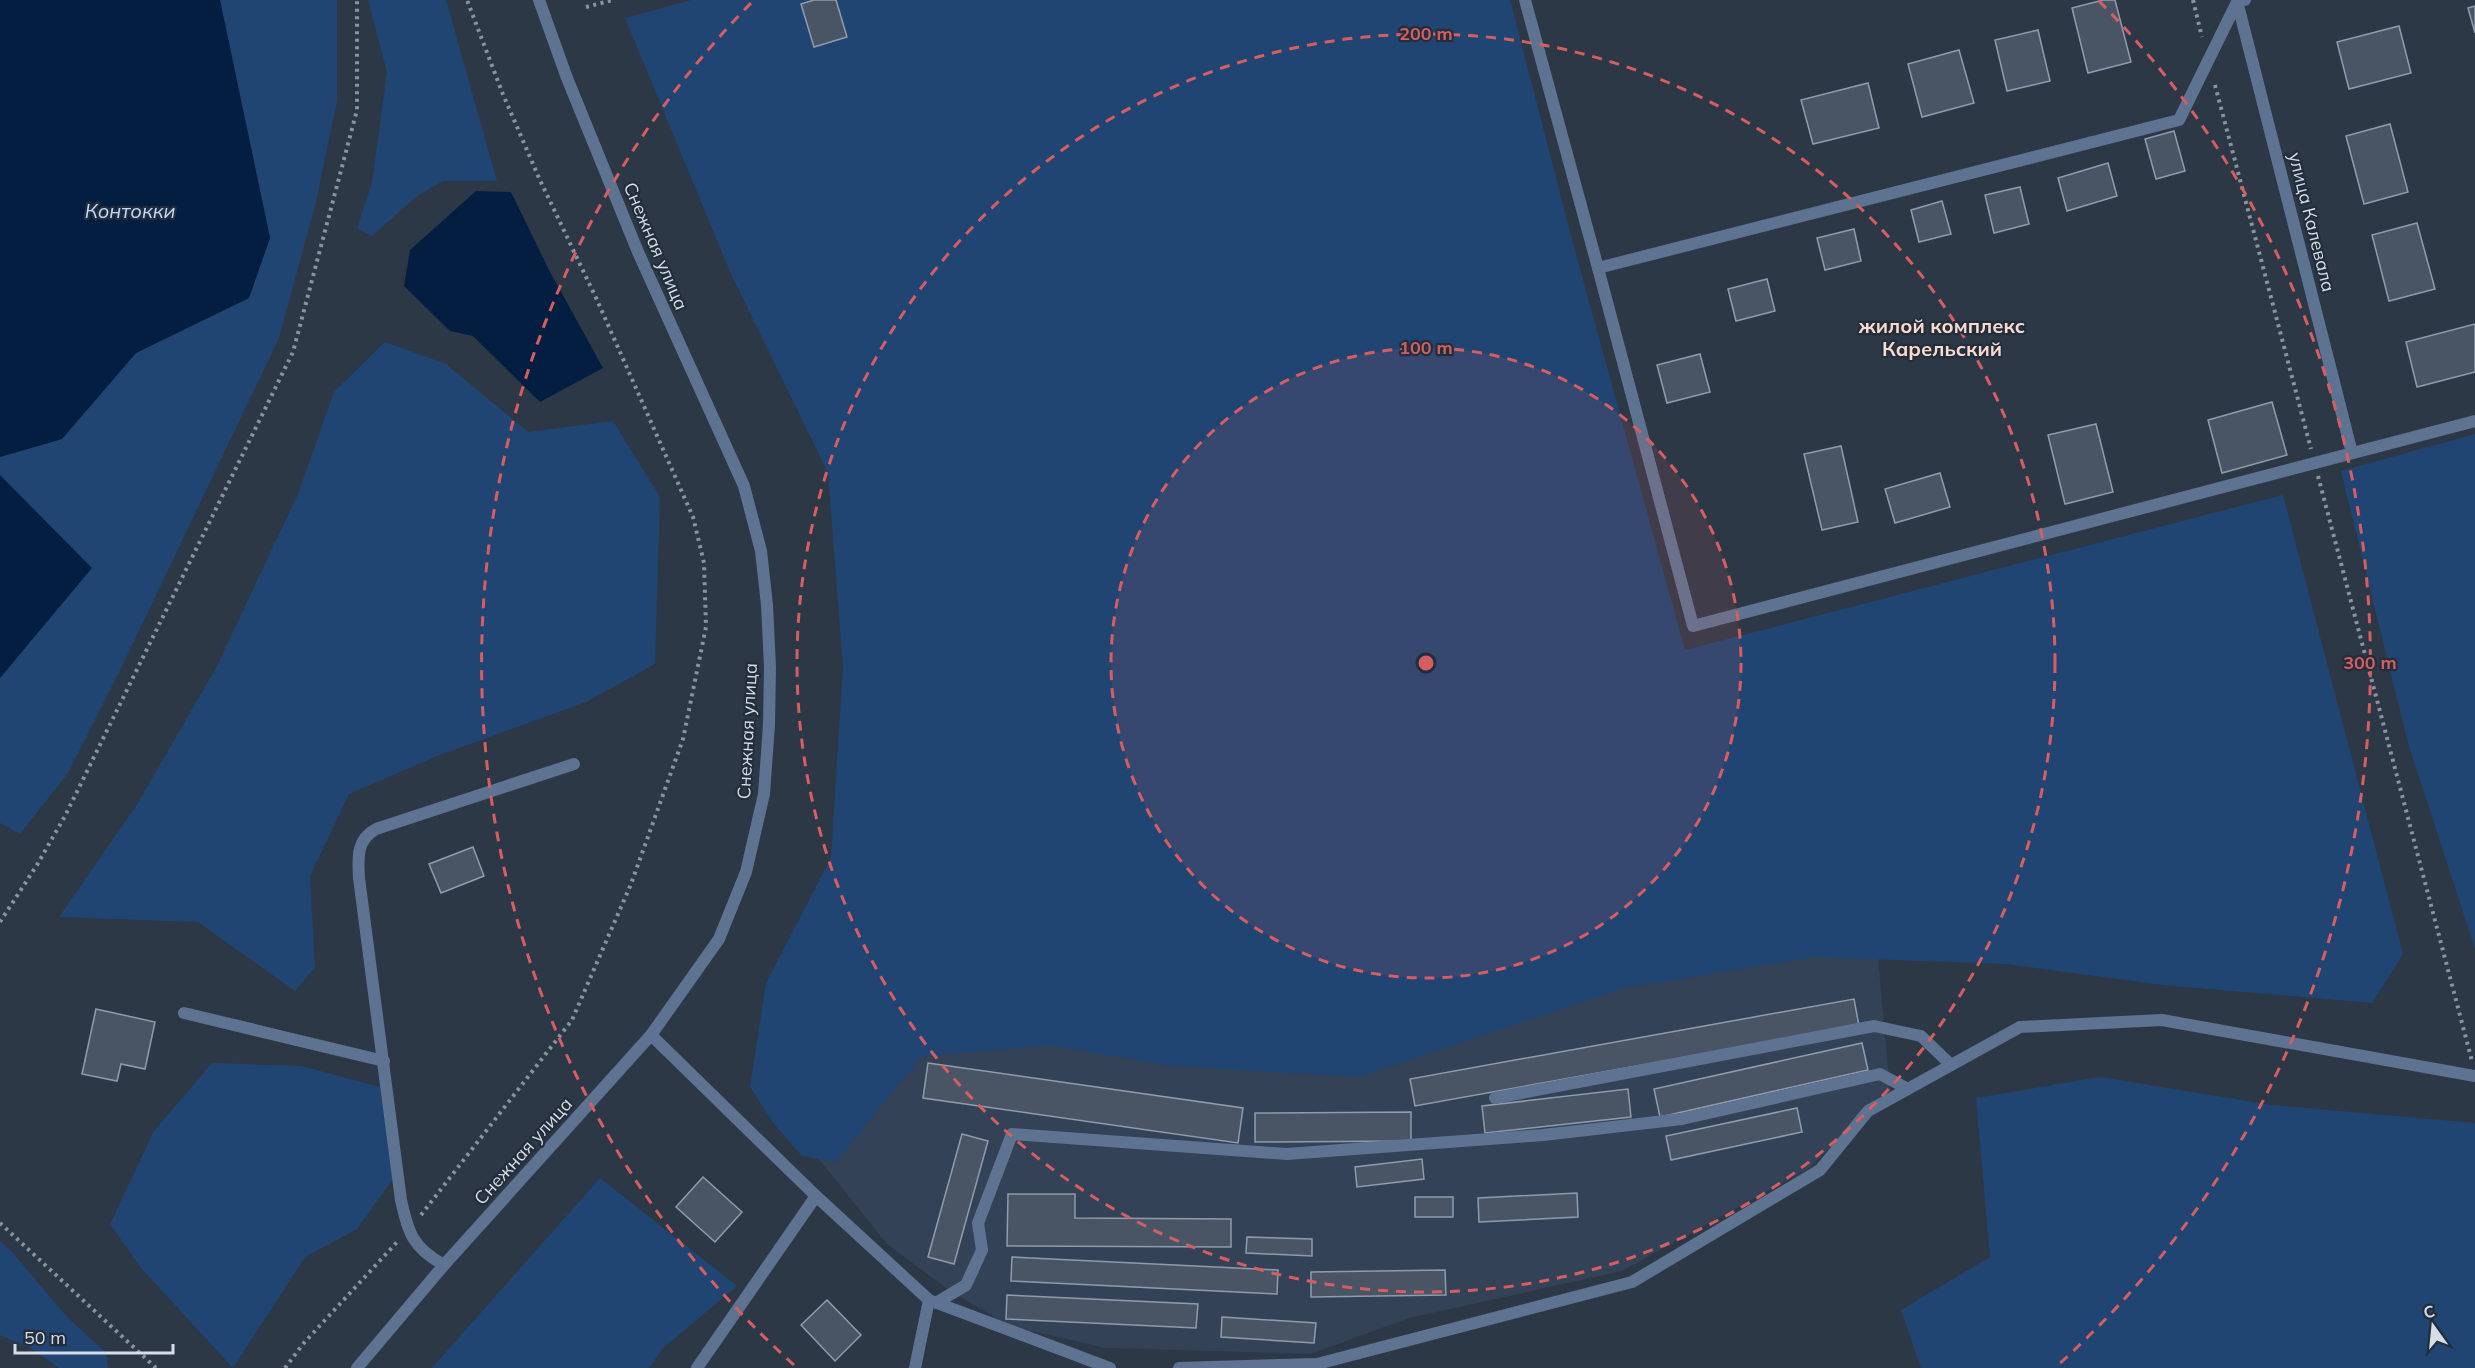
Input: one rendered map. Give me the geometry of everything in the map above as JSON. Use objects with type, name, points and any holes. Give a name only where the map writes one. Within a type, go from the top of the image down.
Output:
[{"type":"street","name":"Снежная улица","points":[[357,1368],[444,1265],[651,1035],[718,939],[746,872],[764,794],[770,667],[767,605],[761,551],[744,486],[638,252],[567,78],[539,0]]},
{"type":"street","points":[[1525,0],[1693,626],[2475,421]]},
{"type":"street","points":[[1598,268],[2179,120],[2240,1]]},
{"type":"street","name":"улица Калевала","points":[[2240,1],[2352,453]]},
{"type":"street","points":[[444,1265],[425,1255],[408,1231],[401,1200],[359,878],[358,855],[361,841],[376,829],[574,764]]},
{"type":"street","points":[[184,1013],[384,1060]]},
{"type":"street","points":[[1179,1368],[1317,1364],[1632,1282],[1820,1170],[1868,1112],[2020,1027],[2162,1020],[2475,1076]]},
{"type":"street","points":[[1495,1098],[1874,1026],[1921,1035],[1951,1065]]},
{"type":"street","points":[[651,1035],[816,1196],[933,1301],[1110,1368]]},
{"type":"street","points":[[915,1368],[933,1301],[966,1285],[982,1250],[978,1222],[1012,1134],[1287,1154],[1543,1135],[1682,1119],[1880,1074],[1908,1089]]},
{"type":"street","points":[[697,1368],[816,1196]]},
{"type":"path","points":[[0,922],[38,865],[65,816],[293,352],[357,111],[357,0]]},
{"type":"path","points":[[285,1368],[303,1344],[408,1231],[572,1020],[631,884],[683,739],[706,627],[704,563],[693,517],[597,300],[539,178],[502,92],[467,0]]},
{"type":"path","points":[[586,8],[613,0]]},
{"type":"path","points":[[2193,0],[2475,1071]]},
{"type":"path","points":[[0,1223],[156,1368]]},
{"type":"shaded area","points":[[220,0],[337,0],[337,101],[315,206],[279,338],[124,662],[68,773],[20,834],[0,823],[0,678],[91,568],[0,475],[0,457],[62,439],[136,353],[249,298],[270,238]]},
{"type":"shaded area","points":[[368,0],[446,0],[497,181],[443,181],[417,196],[372,236],[357,228],[372,183],[387,72]]},
{"type":"shaded area","points":[[691,0],[1510,0],[1575,251],[1685,650],[2283,495],[2403,954],[2372,1003],[2163,985],[2005,964],[1815,957],[1625,988],[1359,1077],[1172,1066],[1049,1045],[921,1057],[836,1162],[802,1156],[774,1124],[750,1087],[766,983],[831,858],[843,667],[828,473],[731,274],[625,18]]},
{"type":"shaded area","points":[[385,342],[446,364],[528,432],[613,421],[660,497],[655,664],[586,702],[437,756],[349,794],[310,876],[315,967],[295,991],[198,922],[59,917],[136,806],[216,668],[298,494],[334,392]]},
{"type":"shaded area","points":[[2475,434],[2475,949],[2408,743],[2341,471]]},
{"type":"shaded area","points":[[1877,947],[1890,1090],[1808,1169],[1622,1271],[1409,1318],[1311,1354],[1106,1348],[1010,1326],[950,1291],[887,1244],[818,1158],[911,1056]]},
{"type":"shaded area","points":[[212,1063],[301,1066],[380,1087],[395,1176],[357,1229],[305,1257],[233,1368],[141,1268],[110,1224],[154,1131]]},
{"type":"shaded area","points":[[2100,1077],[2271,1105],[2475,1123],[2475,1368],[1921,1368],[1901,1310],[1990,1257],[1976,1098]]},
{"type":"shaded area","points":[[600,1178],[737,1286],[663,1348],[649,1368],[432,1368]]},
{"type":"shaded area","points":[[0,1241],[67,1317],[106,1353],[108,1368],[59,1368],[32,1349],[0,1335]]},
{"type":"water","name":"Контокки","points":[[0,0],[220,0],[270,238],[249,298],[136,353],[62,439],[0,457]]},
{"type":"water","points":[[476,191],[511,192],[549,270],[603,368],[540,402],[473,336],[450,331],[404,286],[410,250]]},
{"type":"water","points":[[0,475],[92,568],[0,678]]},
{"type":"building","points":[[814,0],[836,0],[847,37],[814,47],[801,4]]},
{"type":"building","points":[[2103,0],[2115,0],[2131,62],[2088,73],[2072,8]]},
{"type":"building","points":[[2475,6],[2475,33],[2468,8]]},
{"type":"building","points":[[2399,26],[2411,73],[2349,89],[2337,42]]},
{"type":"building","points":[[2038,30],[2050,81],[2007,91],[1995,40]]},
{"type":"building","points":[[1959,50],[1974,103],[1922,117],[1908,64]]},
{"type":"building","points":[[1868,83],[1879,128],[1813,144],[1801,100]]},
{"type":"building","points":[[2390,124],[2408,192],[2364,204],[2346,136]]},
{"type":"building","points":[[2174,131],[2185,171],[2156,179],[2145,139]]},
{"type":"building","points":[[2108,163],[2117,196],[2067,211],[2058,178]]},
{"type":"building","points":[[2020,187],[2029,224],[1994,233],[1985,195]]},
{"type":"building","points":[[1942,201],[1951,234],[1919,242],[1911,210]]},
{"type":"building","points":[[2417,223],[2435,289],[2389,301],[2372,235]]},
{"type":"building","points":[[1854,229],[1861,261],[1825,270],[1817,238]]},
{"type":"building","points":[[1767,279],[1775,311],[1736,321],[1728,289]]},
{"type":"building","points":[[2475,324],[2475,372],[2417,387],[2406,342]]},
{"type":"building","points":[[1700,354],[1710,392],[1667,403],[1657,365]]},
{"type":"building","points":[[2272,402],[2287,455],[2222,473],[2208,420]]},
{"type":"building","points":[[2096,424],[2113,492],[2065,504],[2048,435]]},
{"type":"building","points":[[1841,446],[1858,522],[1822,530],[1804,454]]},
{"type":"building","points":[[1940,473],[1950,507],[1895,523],[1885,489]]},
{"type":"building","points":[[473,847],[484,876],[441,893],[429,864]]},
{"type":"building","points":[[1854,999],[1859,1026],[1415,1106],[1410,1079]]},
{"type":"building","points":[[96,1009],[155,1022],[145,1069],[121,1064],[117,1081],[82,1074]]},
{"type":"building","points":[[1862,1043],[1868,1070],[1660,1117],[1654,1089]]},
{"type":"building","points":[[928,1063],[1243,1108],[1238,1143],[923,1098]]},
{"type":"building","points":[[1628,1089],[1631,1117],[1485,1133],[1482,1106]]},
{"type":"building","points":[[1797,1108],[1802,1132],[1671,1160],[1666,1136]]},
{"type":"building","points":[[1411,1112],[1411,1141],[1255,1142],[1255,1113]]},
{"type":"building","points":[[962,1134],[988,1141],[954,1264],[928,1257]]},
{"type":"building","points":[[1422,1159],[1424,1179],[1357,1187],[1355,1167]]},
{"type":"building","points":[[703,1177],[742,1212],[715,1242],[676,1207]]},
{"type":"building","points":[[1577,1193],[1578,1217],[1479,1222],[1478,1198]]},
{"type":"building","points":[[1008,1194],[1075,1194],[1075,1218],[1231,1219],[1231,1247],[1007,1246]]},
{"type":"building","points":[[1415,1197],[1453,1197],[1453,1217],[1415,1217]]},
{"type":"building","points":[[1247,1237],[1312,1239],[1312,1256],[1246,1253]]},
{"type":"building","points":[[1012,1257],[1278,1270],[1277,1294],[1011,1281]]},
{"type":"building","points":[[1445,1270],[1446,1295],[1311,1297],[1311,1272]]},
{"type":"building","points":[[1007,1295],[1198,1304],[1196,1328],[1006,1319]]},
{"type":"building","points":[[827,1300],[861,1335],[835,1361],[801,1325]]},
{"type":"building","points":[[1222,1317],[1316,1323],[1314,1343],[1221,1337]]},
{"type":"district","name":"жилой комплекс Карельский","points":[[1942,336]]}]
